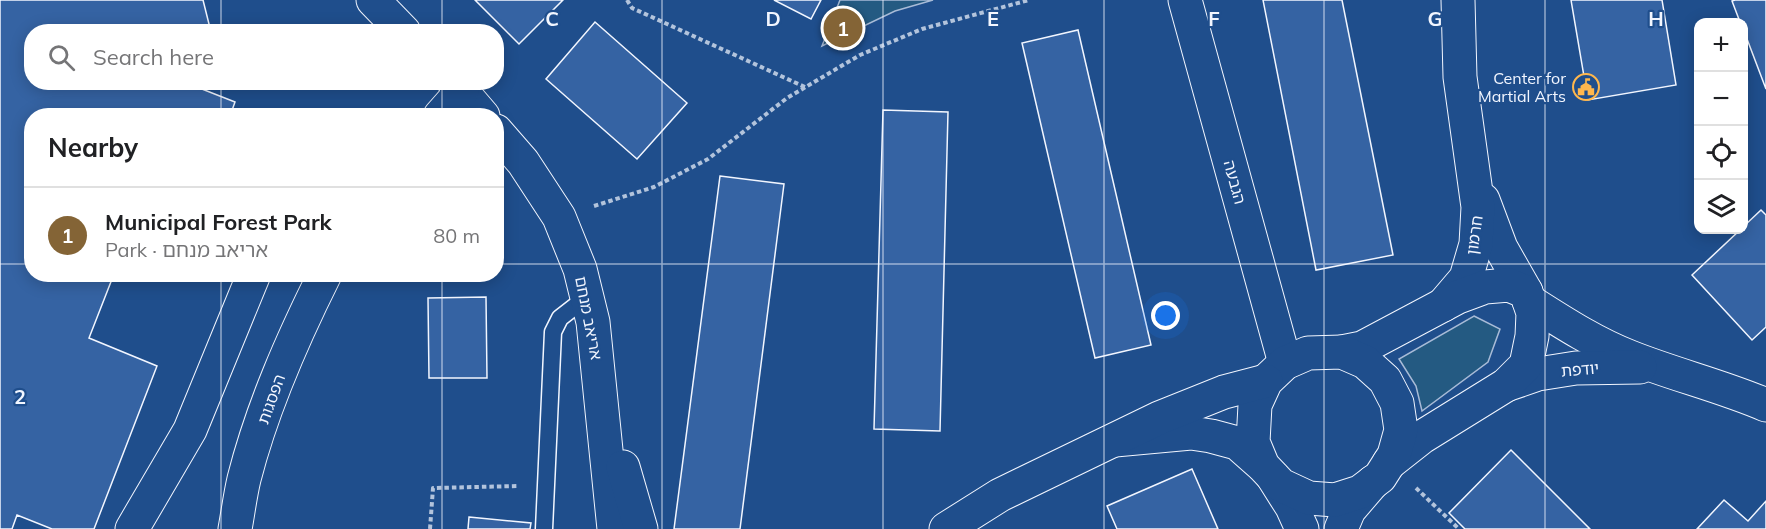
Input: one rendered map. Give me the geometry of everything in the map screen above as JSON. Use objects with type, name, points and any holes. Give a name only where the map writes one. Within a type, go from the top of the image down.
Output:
[{"type":"street","points":[[374,0],[396,24]]},
{"type":"street","name":"הגבעה","points":[[1185,0],[1275,372]]},
{"type":"street","name":"חרמון","points":[[1442,306],[1466,278],[1476,244],[1478,207],[1460,77],[1458,0]]},
{"type":"street","points":[[445,108],[456,90]]},
{"type":"street","points":[[461,90],[476,108]]},
{"type":"street","name":"אריאב מנחם","points":[[504,140],[523,162],[559,217],[580,269],[592,322],[602,396],[614,529]]},
{"type":"street","name":"חרמון","points":[[1471,155],[1480,190],[1501,248],[1528,297]]},
{"type":"street","points":[[132,529],[190,430],[251,282]]},
{"type":"street","name":"הפסגות","points":[[235,529],[244,479],[270,400],[298,327],[321,282]]},
{"type":"street","points":[[946,529],[1000,495],[1159,418],[1275,372],[1308,353],[1342,352],[1362,348],[1485,286],[1509,285],[1528,297],[1533,313],[1532,336],[1526,364],[1506,385],[1422,437],[1360,492],[1335,500],[1309,498],[1281,485],[1237,443],[1211,436],[1191,433],[1115,440]]},
{"type":"street","name":"יודפת","points":[[1528,297],[1591,339],[1657,367],[1732,391],[1766,405]]},
{"type":"street","points":[[1341,529],[1349,510],[1394,455],[1401,430],[1397,403],[1385,380],[1365,362],[1342,352]]},
{"type":"street","name":"יודפת","points":[[1506,385],[1538,374],[1576,368],[1657,367]]},
{"type":"street","points":[[1275,372],[1254,405],[1253,442],[1268,471],[1292,507],[1302,529]]},
{"type":"street","points":[[602,396],[641,529]]},
{"type":"lane","points":[[544,529],[553,332],[560,318],[587,297]]},
{"type":"path","points":[[627,0],[632,8],[805,87]]},
{"type":"path","points":[[559,217],[654,187],[708,159],[787,98],[860,55],[922,29],[1029,0]]},
{"type":"path","points":[[1381,473],[1459,529]]},
{"type":"path","points":[[430,529],[433,488],[546,485]]},
{"type":"shaded area","points":[[840,0],[933,0],[895,11],[822,46]]},
{"type":"shaded area","points":[[1474,316],[1500,329],[1488,362],[1422,411],[1416,386],[1399,359]]},
{"type":"building","points":[[0,0],[203,0],[209,24],[24,24],[24,90],[204,90],[235,102],[233,108],[24,108],[24,282],[111,282],[89,338],[157,366],[94,529],[52,529],[17,515],[12,529],[0,529]]},
{"type":"building","points":[[475,0],[563,0],[519,44],[504,29],[504,24],[499,24]]},
{"type":"building","points":[[774,0],[821,0],[811,19]]},
{"type":"building","points":[[1263,0],[1342,0],[1393,255],[1316,270]]},
{"type":"building","points":[[1571,0],[1662,0],[1676,85],[1588,100]]},
{"type":"building","points":[[1766,0],[1766,89],[1748,42],[1748,18],[1738,18],[1732,1]]},
{"type":"building","points":[[595,22],[687,103],[637,159],[546,79]]},
{"type":"building","points":[[1078,30],[1151,345],[1095,358],[1022,43]]},
{"type":"building","points":[[883,110],[948,112],[940,431],[874,429]]},
{"type":"building","points":[[720,176],[784,184],[740,529],[674,529]]},
{"type":"building","points":[[1761,210],[1766,215],[1766,327],[1752,340],[1692,275],[1736,234],[1748,234],[1748,222]]},
{"type":"building","points":[[486,297],[487,378],[429,378],[428,298]]},
{"type":"building","points":[[1511,450],[1590,529],[1465,529],[1449,513]]},
{"type":"building","points":[[1192,469],[1218,529],[1117,529],[1107,506]]},
{"type":"building","points":[[1724,500],[1748,521],[1766,501],[1766,529],[1697,529]]},
{"type":"building","points":[[469,517],[531,523],[530,529],[468,529]]},
{"type":"place","name":"Municipal Forest Park","points":[[843,28]]},
{"type":"place","name":"Center for Martial Arts","points":[[1586,87]]}]
